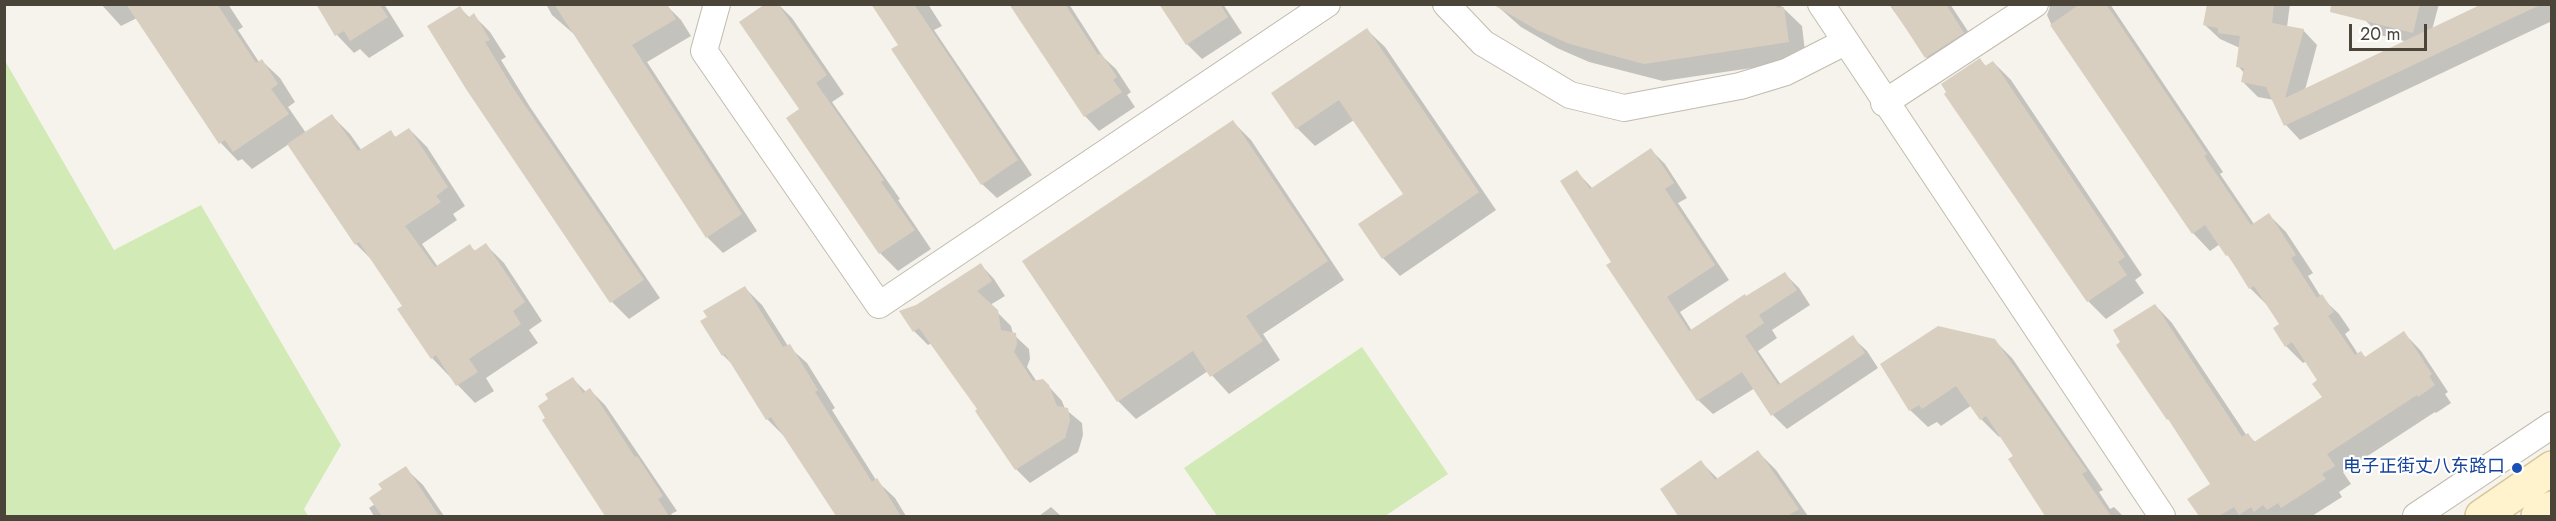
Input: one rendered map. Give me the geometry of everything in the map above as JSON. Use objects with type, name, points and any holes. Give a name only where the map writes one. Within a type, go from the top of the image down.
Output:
[{"type":"main road","points":[[2482,516],[2552,468]]},
{"type":"main road","points":[[2538,516],[2552,508]]},
{"type":"street","points":[[717,4],[704,51],[879,305],[1327,4]]},
{"type":"street","points":[[1446,4],[1482,43],[1570,95],[1624,108],[1740,86],[1768,78],[1786,72],[1845,42]]},
{"type":"street","points":[[1821,4],[1884,103],[2162,516]]},
{"type":"street","points":[[1884,103],[2035,4]]},
{"type":"street","points":[[2416,516],[2552,424]]},
{"type":"green space","points":[[4,59],[114,250],[201,205],[341,445],[304,509],[308,516],[5,516]]},
{"type":"green space","points":[[1362,347],[1448,474],[1385,516],[1217,516],[1184,468]]},
{"type":"building","points":[[126,4],[217,4],[256,63],[262,59],[278,84],[271,89],[289,114],[233,152],[225,140],[219,144]]},
{"type":"building","points":[[316,4],[379,4],[388,17],[350,41],[344,31],[335,36]]},
{"type":"building","points":[[554,4],[667,4],[676,19],[632,45],[742,214],[706,238]]},
{"type":"building","points":[[765,4],[778,4],[827,75],[816,83],[884,180],[881,182],[915,230],[879,254],[786,118],[799,109],[739,22]]},
{"type":"building","points":[[871,4],[914,4],[1018,160],[981,185],[891,49],[898,45]]},
{"type":"building","points":[[1009,4],[1065,4],[1098,55],[1101,53],[1117,77],[1113,80],[1122,92],[1084,117]]},
{"type":"building","points":[[1159,4],[1220,4],[1228,17],[1186,45]]},
{"type":"building","points":[[1492,4],[1775,4],[1777,8],[1784,7],[1789,42],[1644,64],[1570,44],[1537,30]]},
{"type":"building","points":[[1890,4],[1946,4],[1964,33],[1925,58]]},
{"type":"building","points":[[2080,4],[2106,4],[2207,154],[2204,156],[2251,225],[2269,213],[2296,255],[2291,258],[2317,298],[2322,294],[2334,312],[2328,316],[2355,355],[2361,351],[2365,357],[2404,331],[2432,374],[2429,376],[2435,385],[2327,454],[2335,466],[2322,474],[2326,479],[2281,508],[2278,503],[2267,510],[2263,505],[2254,512],[2251,507],[2239,515],[2234,507],[2219,516],[2199,516],[2187,499],[2210,484],[2116,345],[2120,342],[2113,330],[2155,304],[2242,437],[2248,433],[2254,442],[2322,397],[2312,384],[2317,380],[2292,342],[2285,347],[2273,328],[2279,324],[2254,286],[2249,289],[2228,255],[2226,256],[2205,225],[2192,234],[2050,25]]},
{"type":"building","points":[[2207,4],[2274,4],[2272,23],[2304,29],[2285,98],[2482,4],[2542,4],[2284,126],[2266,87],[2241,82],[2244,68],[2236,67],[2240,36],[2218,33],[2218,28],[2203,25]]},
{"type":"building","points":[[2331,4],[2420,4],[2413,33],[2330,12]]},
{"type":"building","points":[[460,6],[468,18],[474,13],[490,40],[485,42],[513,88],[644,280],[610,303],[466,89],[427,26]]},
{"type":"building","points":[[1367,28],[1479,192],[1382,259],[1358,224],[1403,194],[1339,100],[1296,129],[1271,93]]},
{"type":"building","points":[[1980,58],[1985,66],[1993,61],[2125,257],[2118,262],[2127,275],[2087,302],[1944,94],[1946,92],[1941,84]]},
{"type":"building","points":[[332,114],[358,151],[391,130],[395,137],[409,128],[448,187],[436,196],[441,202],[405,226],[435,267],[470,244],[474,251],[486,243],[525,302],[513,311],[521,324],[469,359],[478,372],[456,386],[436,355],[431,359],[397,309],[402,306],[359,242],[355,245],[287,144]]},
{"type":"building","points":[[1233,120],[1328,261],[1246,316],[1263,341],[1210,377],[1193,351],[1117,402],[1022,261]]},
{"type":"building","points":[[1651,148],[1674,183],[1665,189],[1715,265],[1667,297],[1689,331],[1745,294],[1746,296],[1785,272],[1797,290],[1759,315],[1764,323],[1745,336],[1778,385],[1853,335],[1865,353],[1771,416],[1742,372],[1697,401],[1606,265],[1611,262],[1560,181],[1577,170],[1590,189]]},
{"type":"building","points":[[981,263],[992,281],[977,291],[998,310],[1001,330],[1016,333],[1017,344],[1014,352],[1033,381],[1043,379],[1049,385],[1057,406],[1068,408],[1070,420],[1065,438],[1015,470],[975,411],[977,409],[919,328],[913,332],[899,311],[916,305]]},
{"type":"building","points":[[745,286],[783,347],[790,344],[818,390],[815,392],[872,482],[877,478],[901,516],[836,516],[771,417],[766,420],[725,354],[722,356],[700,321],[707,317],[703,311]]},
{"type":"building","points":[[1938,326],[1995,339],[2087,471],[2082,474],[2111,516],[2045,516],[2008,459],[2013,456],[1986,416],[1980,420],[1956,386],[1922,409],[1919,405],[1909,411],[1880,364]]},
{"type":"building","points":[[573,377],[583,393],[590,388],[635,457],[637,456],[663,496],[658,499],[669,516],[605,516],[542,420],[545,418],[538,406],[548,399],[545,394]]},
{"type":"building","points":[[1758,450],[1799,509],[1787,516],[1678,516],[1660,489],[1701,460],[1715,480]]},
{"type":"building","points":[[406,466],[439,516],[382,516],[369,498],[382,489],[378,484]]},
{"type":"place","name":"电子正街丈八东路口","points":[[2517,468]]}]
